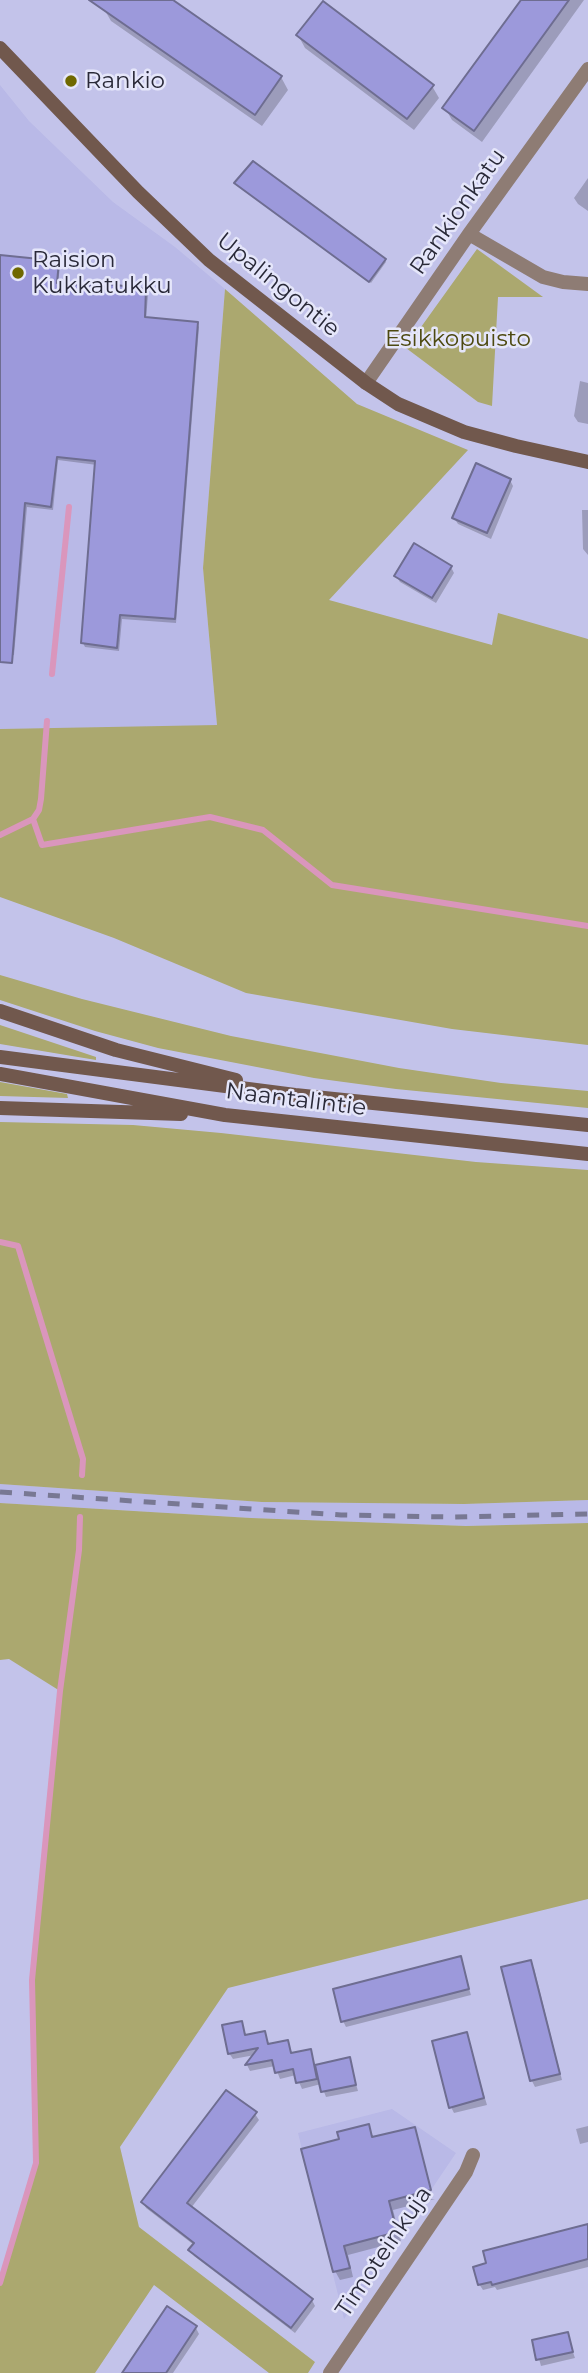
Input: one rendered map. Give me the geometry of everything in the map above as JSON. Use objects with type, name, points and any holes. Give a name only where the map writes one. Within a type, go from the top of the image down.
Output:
[{"type":"main road","name":"Upalingontie","points":[[0,48],[138,192],[209,260],[366,383],[398,404],[464,432],[588,462]]},
{"type":"main road","points":[[0,1011],[116,1050],[295,1095]]},
{"type":"main road","name":"Naantalintie","points":[[0,1057],[295,1095],[588,1125]]},
{"type":"main road","name":"Naantalintie","points":[[0,1074],[225,1115],[588,1154]]},
{"type":"main road","points":[[0,1108],[225,1115]]},
{"type":"street","name":"Rankionkatu","points":[[366,383],[588,69]]},
{"type":"street","points":[[469,234],[543,277],[588,284]]},
{"type":"street","name":"Timoteinkuja","points":[[330,2373],[466,2172],[473,2155]]},
{"type":"shaded area","points":[[0,85],[29,121],[113,202],[175,247],[225,289],[203,568],[217,726],[0,729]]},
{"type":"shaded area","points":[[0,1484],[262,1502],[464,1504],[588,1500],[588,1523],[466,1526],[251,1518],[0,1503]]},
{"type":"shaded area","points":[[392,2109],[456,2153],[344,2319],[298,2133]]},
{"type":"green space","name":"Esikkopuisto","points":[[477,249],[543,297],[498,297],[492,406],[478,402],[406,348]]},
{"type":"green space","points":[[225,289],[357,404],[468,450],[329,600],[492,645],[498,613],[588,639],[588,1045],[452,1029],[246,993],[114,938],[0,897],[0,729],[217,725],[203,568]]},
{"type":"green space","points":[[0,975],[82,999],[231,1036],[399,1068],[501,1083],[588,1091],[588,1108],[314,1078],[158,1048],[0,1000]]},
{"type":"green space","points":[[0,1025],[96,1057],[96,1060],[0,1044]]},
{"type":"green space","points":[[0,1082],[67,1094],[68,1098],[0,1096]]},
{"type":"green space","points":[[0,1122],[133,1125],[476,1162],[588,1170],[588,1500],[464,1504],[262,1502],[0,1484]]},
{"type":"green space","points":[[0,1503],[251,1518],[466,1526],[588,1523],[588,1899],[228,1988],[120,2147],[139,2227],[315,2362],[308,2373],[269,2373],[154,2285],[95,2373],[0,2373],[0,2283],[36,2163],[32,1980],[60,1691],[9,1659],[0,1660]]},
{"type":"building","points":[[89,0],[173,0],[282,76],[255,115]]},
{"type":"building","points":[[521,0],[569,0],[474,131],[442,108]]},
{"type":"building","points":[[323,1],[434,85],[407,119],[296,35]]},
{"type":"building","points":[[253,161],[386,259],[369,282],[234,183]]},
{"type":"building","points":[[0,255],[59,261],[57,283],[109,287],[109,284],[146,289],[145,317],[198,322],[175,619],[120,615],[117,648],[81,643],[95,461],[57,457],[51,507],[25,503],[12,663],[0,662]]},
{"type":"building","points":[[476,463],[511,479],[487,533],[452,518]]},
{"type":"building","points":[[414,543],[452,566],[432,598],[394,576]]},
{"type":"building","points":[[461,1956],[469,1989],[341,2022],[333,1989]]},
{"type":"building","points":[[531,1960],[560,2074],[530,2081],[501,1967]]},
{"type":"building","points":[[242,2021],[245,2035],[265,2031],[268,2044],[288,2040],[291,2053],[311,2049],[317,2079],[296,2083],[293,2069],[275,2073],[272,2060],[245,2065],[258,2048],[228,2054],[222,2025]]},
{"type":"building","points":[[467,2032],[484,2098],[449,2108],[432,2041]]},
{"type":"building","points":[[350,2057],[356,2085],[321,2092],[315,2065]]},
{"type":"building","points":[[226,2090],[257,2112],[187,2203],[313,2299],[291,2328],[188,2250],[194,2243],[141,2202]]},
{"type":"building","points":[[369,2124],[372,2137],[415,2127],[431,2190],[389,2201],[397,2232],[344,2246],[350,2268],[333,2272],[301,2149],[339,2139],[337,2132]]},
{"type":"building","points":[[588,2224],[588,2259],[492,2285],[491,2282],[478,2285],[473,2267],[486,2263],[483,2251]]},
{"type":"building","points":[[167,2306],[197,2326],[166,2373],[122,2373]]},
{"type":"building","points":[[568,2332],[573,2352],[536,2360],[532,2340]]},
{"type":"waterway","points":[[52,674],[69,507]]},
{"type":"waterway","points":[[33,819],[39,810],[41,799],[47,721]]},
{"type":"waterway","points":[[0,835],[33,819],[42,845],[210,817],[263,830],[332,885],[588,926]]},
{"type":"waterway","points":[[0,1242],[18,1246],[83,1459],[82,1475]]},
{"type":"waterway","points":[[0,2283],[36,2163],[32,1980],[60,1691],[79,1550],[80,1517]]},
{"type":"railway","points":[[0,1492],[341,1515],[452,1517],[588,1514]]},
{"type":"place","name":"Rankio","points":[[71,81]]},
{"type":"place","name":"Raision Kukkatukku","points":[[18,273]]}]
